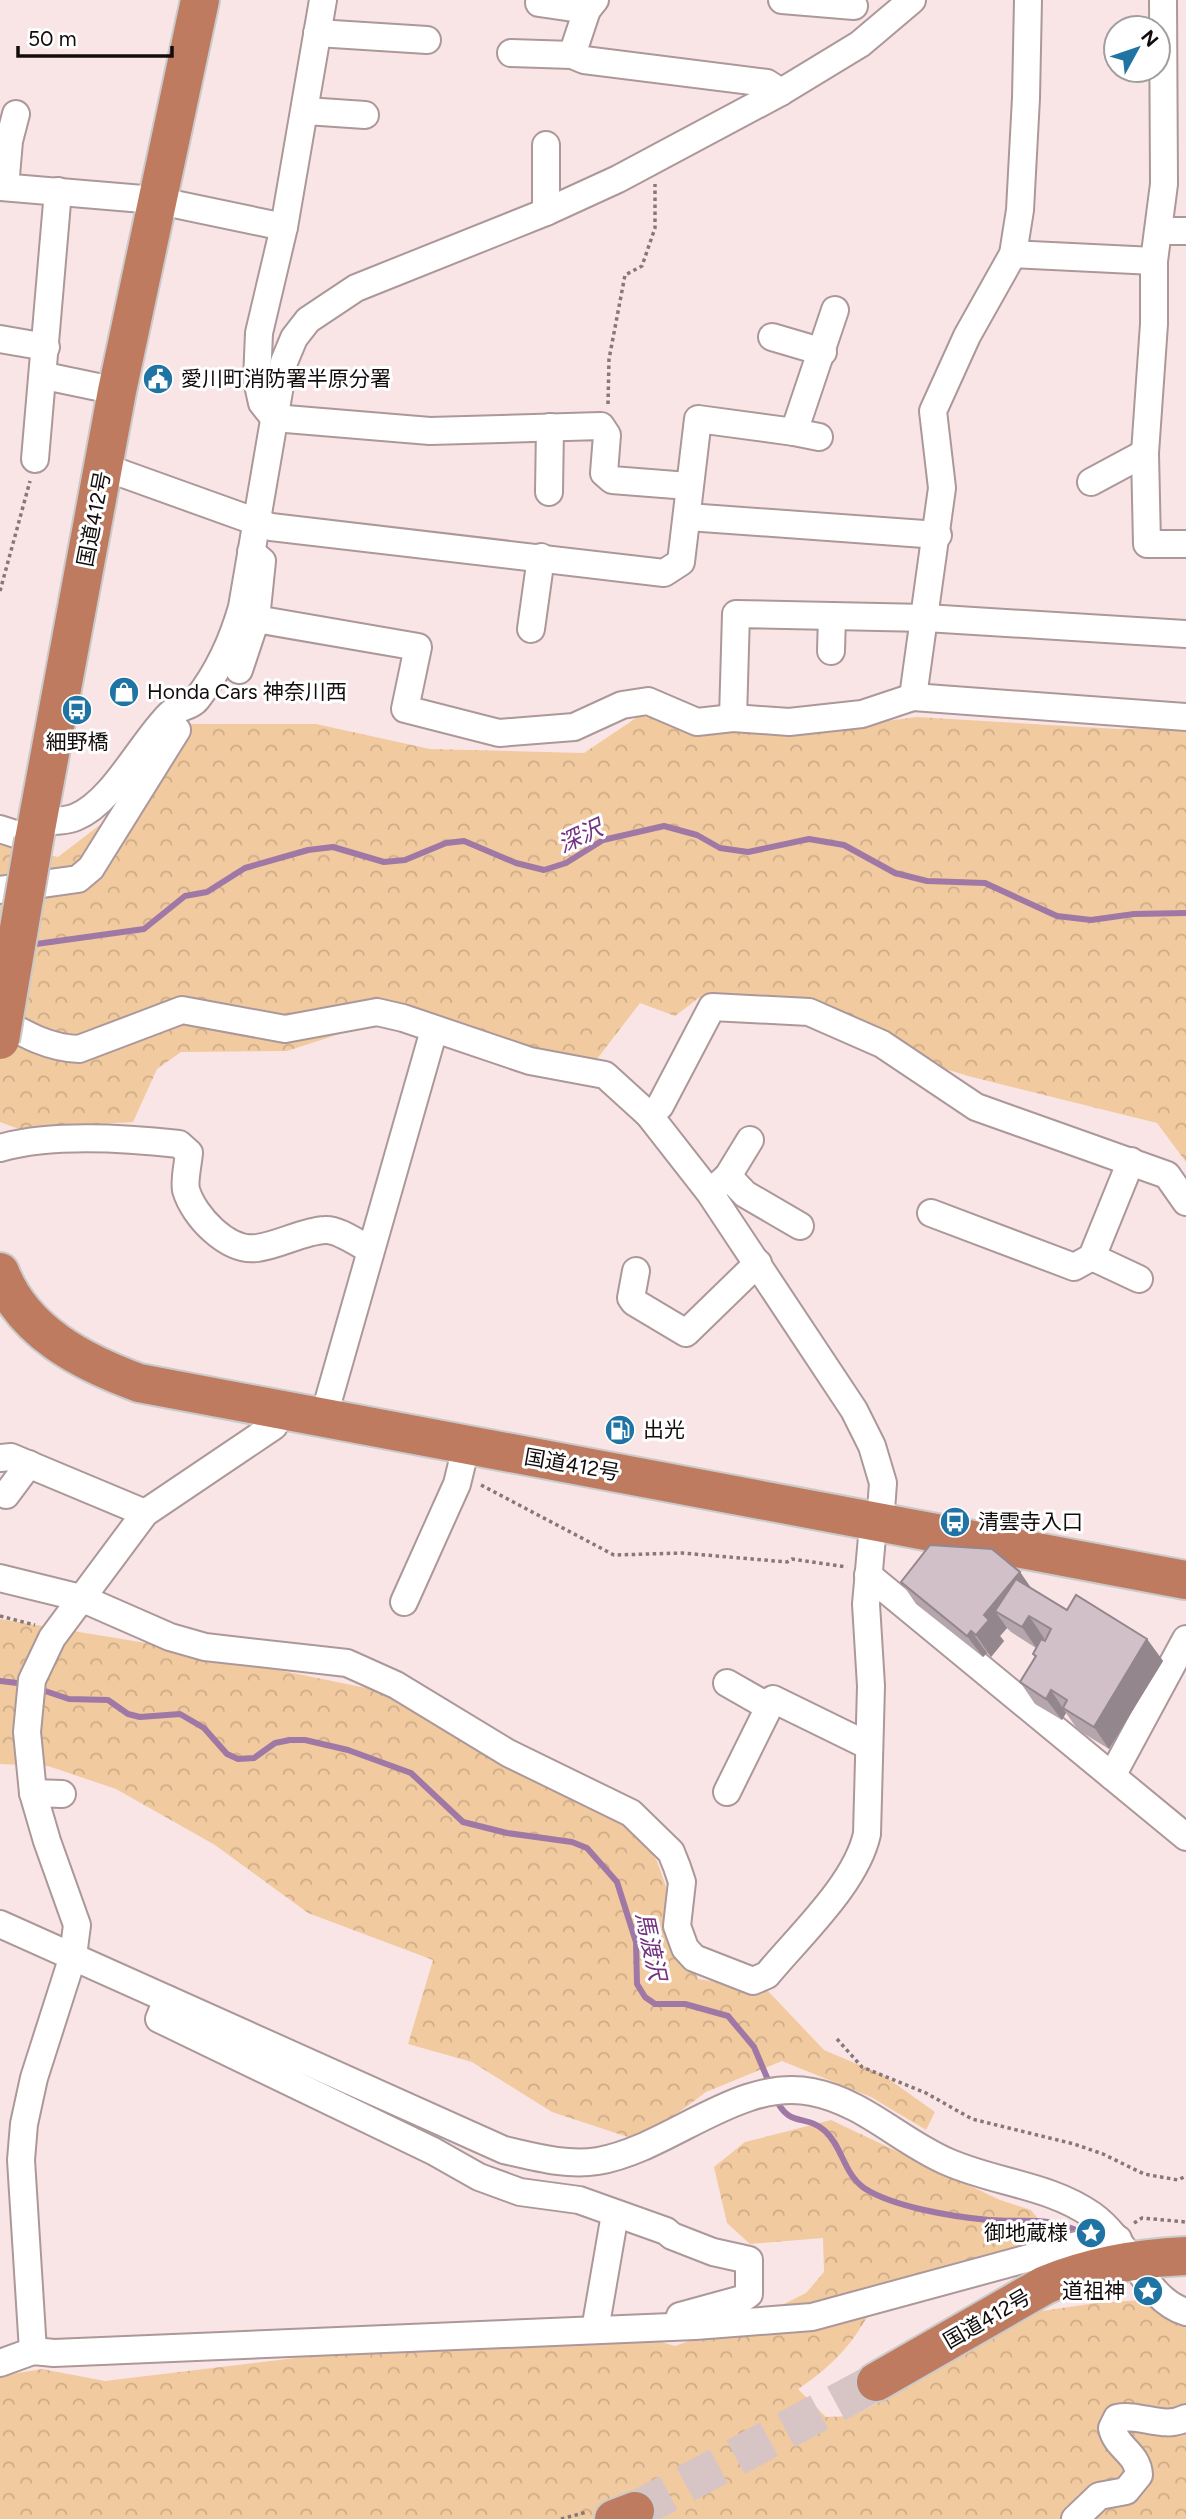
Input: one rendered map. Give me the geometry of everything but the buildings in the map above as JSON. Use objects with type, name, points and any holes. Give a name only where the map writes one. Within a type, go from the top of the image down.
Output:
[{"type":"highway","name":"国道412号","points":[[0,1040],[24,830],[104,467],[155,200],[200,0]]},
{"type":"highway","name":"国道412号","points":[[4,1289],[44,1333],[95,1367],[139,1383],[323,1419],[463,1457],[880,1524],[1186,1580]]},
{"type":"highway","name":"国道412号","points":[[876,2382],[1045,2286],[1108,2264],[1123,2245],[1186,2256]]},
{"type":"street","points":[[323,0],[284,227],[259,333],[257,380],[262,403],[274,418],[430,431],[601,426],[607,435],[604,472],[612,481],[688,486]]},
{"type":"street","points":[[782,0],[853,3],[860,44]]},
{"type":"street","points":[[0,890],[78,879],[91,868],[195,702],[235,630],[284,362],[294,338],[308,320],[329,304],[379,277],[546,212],[649,162],[781,92],[860,44],[912,0]]},
{"type":"street","points":[[913,697],[938,535],[942,488],[933,411],[967,336],[1013,254],[1020,210],[1026,110],[1028,0]]},
{"type":"street","points":[[539,3],[591,5],[572,55]]},
{"type":"street","points":[[1170,6],[1175,145],[1154,261],[1154,324],[1145,453],[1147,544],[1186,544]]},
{"type":"street","points":[[317,33],[427,40]]},
{"type":"street","points":[[510,53],[572,55],[584,60],[768,83],[781,92]]},
{"type":"street","points":[[306,111],[365,115]]},
{"type":"street","points":[[16,114],[2,187],[155,200],[284,227]]},
{"type":"street","points":[[546,145],[546,212]]},
{"type":"street","points":[[35,459],[58,191]]},
{"type":"street","points":[[1159,231],[1186,231]]},
{"type":"street","points":[[1013,254],[1154,261]]},
{"type":"street","points":[[794,432],[835,310]]},
{"type":"street","points":[[772,337],[822,352]]},
{"type":"street","points":[[0,339],[46,347]]},
{"type":"street","points":[[44,376],[117,391]]},
{"type":"street","points":[[104,467],[271,527],[664,573],[681,562],[698,419],[819,437]]},
{"type":"street","points":[[549,492],[550,427]]},
{"type":"street","points":[[1091,482],[1145,453]]},
{"type":"street","points":[[688,517],[938,535]]},
{"type":"street","points":[[239,670],[257,619],[262,561],[251,552]]},
{"type":"street","points":[[531,629],[541,557]]},
{"type":"street","points":[[733,718],[736,614],[926,618],[1186,634]]},
{"type":"street","points":[[831,651],[832,617]]},
{"type":"street","points":[[257,619],[418,647],[405,709],[499,733],[574,727],[622,705],[649,701],[697,722],[733,718],[789,722],[850,715],[913,697],[1186,718]]},
{"type":"street","points":[[24,830],[77,817],[90,807],[145,747],[168,715],[195,702]]},
{"type":"street","points":[[649,1115],[660,1106],[712,1007],[809,1012],[882,1044],[975,1107],[1167,1175],[1186,1202]]},
{"type":"street","points":[[0,1020],[30,1038],[61,1048],[79,1049],[182,1010],[285,1029],[377,1012],[530,1061],[605,1075],[649,1115],[719,1185],[758,1263],[854,1410],[872,1446],[883,1483],[880,1524],[872,1537],[868,1572],[869,1746],[867,1834],[864,1850],[847,1879],[776,1964],[766,1975],[753,1981],[694,1958],[685,1948],[677,1926],[682,1882],[677,1867],[664,1845],[631,1813],[508,1753],[396,1685],[347,1663],[205,1647],[170,1637],[81,1598],[0,1578]]},
{"type":"street","points":[[323,1419],[369,1249],[434,1030]]},
{"type":"street","points":[[0,1148],[20,1142],[67,1140],[179,1144],[189,1153],[186,1189],[196,1210],[223,1237],[240,1248],[255,1249],[330,1230],[369,1249]]},
{"type":"street","points":[[719,1185],[750,1140]]},
{"type":"street","points":[[931,1213],[990,1224],[1074,1267],[1092,1257],[1131,1161]]},
{"type":"street","points":[[719,1185],[745,1194],[800,1226]]},
{"type":"street","points":[[1092,1257],[1139,1279]]},
{"type":"street","points":[[636,1271],[631,1298],[634,1302],[696,1339],[758,1263]]},
{"type":"street","points":[[33,2351],[22,2174],[24,2124],[34,2078],[73,1956],[77,1925],[47,1842],[33,1793],[27,1725],[32,1680],[54,1635],[145,1513],[274,1426],[279,1411]]},
{"type":"street","points":[[0,1458],[11,1457],[145,1513]]},
{"type":"street","points":[[404,1602],[457,1484],[463,1457]]},
{"type":"street","points":[[6,1495],[29,1464]]},
{"type":"street","points":[[868,1572],[1186,1837]]},
{"type":"street","points":[[1112,1776],[1186,1639]]},
{"type":"street","points":[[727,1684],[774,1696],[869,1746]]},
{"type":"street","points":[[727,1792],[730,1764],[774,1696]]},
{"type":"street","points":[[33,1793],[62,1794]]},
{"type":"street","points":[[0,1924],[504,2150],[553,2161],[597,2161],[639,2150],[742,2100],[789,2090],[829,2096],[856,2107],[947,2162],[1063,2197],[1094,2217],[1123,2245],[1155,2295],[1186,2312]]},
{"type":"street","points":[[167,1999],[159,2020],[433,2151],[479,2177],[520,2192],[579,2200],[666,2231],[713,2252],[749,2260],[750,2294],[742,2299],[673,2318],[672,2326]]},
{"type":"street","points":[[595,2330],[615,2214]]},
{"type":"street","points":[[0,2363],[33,2351],[54,2353],[595,2330],[812,2317],[1088,2242],[1123,2245]]},
{"type":"street","points":[[1075,2519],[1099,2496],[1126,2491],[1139,2475],[1136,2460],[1114,2437],[1112,2428],[1117,2418],[1126,2416],[1174,2423],[1186,2418]]},
{"type":"path","points":[[603,429],[607,423],[609,359],[625,275],[642,266],[655,228],[655,171],[649,162]]},
{"type":"path","points":[[0,592],[35,459]]},
{"type":"path","points":[[463,1457],[481,1485],[614,1555],[682,1553],[786,1562],[792,1559],[868,1572]]},
{"type":"path","points":[[0,1616],[54,1635]]},
{"type":"path","points":[[836,2039],[862,2067],[926,2093],[972,2119],[1074,2144],[1103,2154],[1144,2175],[1178,2180],[1186,2176]]},
{"type":"path","points":[[1123,2245],[1142,2218],[1186,2222]]},
{"type":"green space","points":[[639,716],[795,733],[917,717],[1118,729],[1186,727],[1186,1162],[1157,1123],[968,1076],[704,994],[675,1016],[640,1003],[587,1072],[415,1018],[358,1028],[287,1051],[181,1052],[157,1069],[133,1122],[19,1129],[0,1122],[0,843],[58,857],[101,824],[182,724],[316,724],[430,749],[584,753]]},
{"type":"green space","points":[[0,1619],[146,1643],[371,1689],[528,1759],[612,1791],[657,1861],[698,1979],[767,1990],[824,2050],[883,2075],[935,2112],[926,2130],[871,2097],[782,2061],[706,2092],[640,2141],[552,2112],[472,2062],[408,2044],[433,1960],[308,1913],[215,1845],[116,1789],[48,1766],[0,1764]]},
{"type":"green space","points":[[831,2120],[1000,2200],[1031,2210],[1052,2236],[868,2315],[838,2356],[798,2389],[826,2417],[852,2416],[880,2402],[934,2359],[1014,2315],[1096,2303],[1186,2297],[1186,2519],[0,2519],[0,2376],[42,2369],[105,2381],[542,2328],[598,2324],[675,2346],[764,2314],[806,2293],[824,2272],[823,2238],[750,2244],[727,2223],[714,2167],[745,2142]]},
{"type":"waterway","name":"深沢","points":[[29,945],[144,929],[185,896],[207,892],[245,868],[308,850],[333,847],[384,862],[405,860],[446,843],[464,841],[516,863],[544,870],[566,863],[603,840],[664,826],[697,835],[720,848],[748,852],[809,839],[844,845],[895,873],[927,881],[985,883],[1057,916],[1091,920],[1134,914],[1186,913]]},
{"type":"waterway","name":"馬渡沢","points":[[0,1681],[26,1684]]},
{"type":"waterway","name":"馬渡沢","points":[[36,1688],[69,1699],[108,1700],[128,1714],[140,1717],[180,1714],[204,1728],[227,1754],[238,1759],[254,1758],[275,1743],[290,1740],[305,1740],[348,1750],[411,1773],[463,1822],[507,1833],[572,1842],[587,1848],[617,1882],[636,1942],[637,1984],[645,1997],[655,2004],[685,2004],[728,2016],[754,2047],[771,2087]]},
{"type":"waterway","name":"馬渡沢","points":[[775,2097],[786,2113],[825,2131],[857,2182],[876,2195],[942,2214],[989,2220],[1046,2222],[1083,2233]]},
{"type":"tunnel","points":[[635,2511],[876,2382]]},
{"type":"place","name":"愛川町消防署半原分署","points":[[158,379]]},
{"type":"place","name":"Honda Cars 神奈川西","points":[[124,692]]},
{"type":"place","name":"細野橋","points":[[77,710]]},
{"type":"place","name":"出光","points":[[620,1430]]},
{"type":"place","name":"清雲寺入口","points":[[955,1522]]},
{"type":"place","name":"御地蔵様","points":[[1091,2233]]},
{"type":"place","name":"道祖神","points":[[1148,2291]]}]
